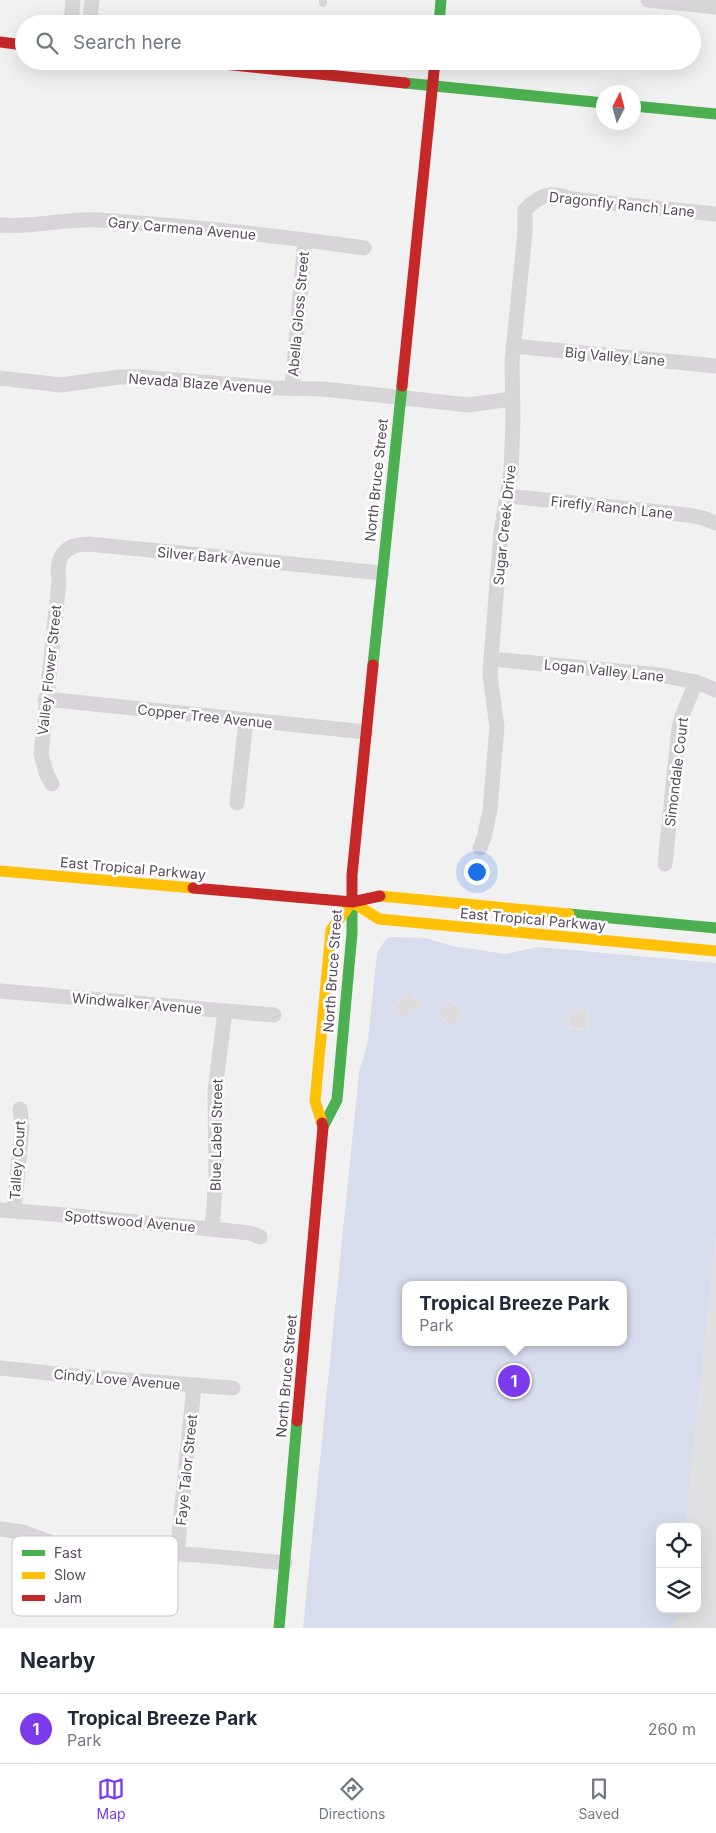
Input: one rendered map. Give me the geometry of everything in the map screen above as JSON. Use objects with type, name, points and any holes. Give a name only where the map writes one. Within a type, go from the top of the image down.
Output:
[{"type":"street","points":[[72,15],[73,0]]},
{"type":"street","points":[[90,15],[92,0]]},
{"type":"street","points":[[439,15],[441,0]]},
{"type":"street","points":[[648,0],[716,7]]},
{"type":"street","points":[[0,42],[15,44]]},
{"type":"street","points":[[288,70],[596,101]]},
{"type":"street","name":"North Bruce Street","points":[[323,1127],[337,1100],[352,933],[352,875],[434,70]]},
{"type":"street","points":[[641,107],[716,114]]},
{"type":"street","name":"Dragonfly Ranch Lane","points":[[531,204],[544,195],[552,194],[571,199],[716,214]]},
{"type":"street","name":"Sugar Creek Drive","points":[[480,848],[490,810],[497,728],[490,674],[501,533],[508,496],[513,442],[513,346],[525,232],[525,210],[531,204]]},
{"type":"street","name":"Gary Carmena Avenue","points":[[0,225],[26,226],[97,220],[205,229],[364,248]]},
{"type":"street","name":"Abella Gloss Street","points":[[292,388],[305,240]]},
{"type":"street","name":"Big Valley Lane","points":[[513,346],[716,366]]},
{"type":"street","name":"Nevada Blaze Avenue","points":[[0,378],[61,385],[119,377],[140,377],[324,389],[468,405],[512,399]]},
{"type":"street","name":"Firefly Ranch Lane","points":[[508,496],[688,515],[716,523]]},
{"type":"street","name":"Silver Bark Avenue","points":[[61,555],[69,546],[89,544],[382,573]]},
{"type":"street","name":"Valley Flower Street","points":[[52,784],[47,775],[41,754],[45,699],[59,581],[58,564],[61,555]]},
{"type":"street","name":"Logan Valley Lane","points":[[491,659],[660,675],[696,682],[716,690]]},
{"type":"street","name":"Simondale Court","points":[[665,864],[679,728],[696,682]]},
{"type":"street","name":"Copper Tree Avenue","points":[[45,699],[366,732]]},
{"type":"street","points":[[237,803],[246,720]]},
{"type":"street","name":"East Tropical Parkway","points":[[0,870],[352,902],[378,896],[716,928]]},
{"type":"street","name":"North Bruce Street","points":[[280,1628],[323,1127],[315,1100],[331,930],[352,902]]},
{"type":"street","name":"East Tropical Parkway","points":[[352,902],[379,919],[716,951]]},
{"type":"street","name":"Windwalker Avenue","points":[[0,991],[274,1015]]},
{"type":"street","name":"Blue Label Street","points":[[212,1229],[216,1179],[215,1098],[225,1011]]},
{"type":"street","name":"Talley Court","points":[[7,1211],[22,1130],[20,1109]]},
{"type":"street","name":"Spottswood Avenue","points":[[7,1211],[212,1229],[250,1233],[260,1237]]},
{"type":"street","name":"Cindy Love Avenue","points":[[0,1368],[233,1388]]},
{"type":"street","name":"Faye Talor Street","points":[[178,1544],[194,1386]]},
{"type":"street","points":[[0,1529],[22,1532],[33,1536]]},
{"type":"street","points":[[178,1554],[285,1563]]},
{"type":"shaded area","points":[[391,937],[425,938],[452,946],[506,954],[538,947],[716,963],[716,1236],[686,1523],[656,1523],[656,1613],[677,1613],[675,1628],[303,1628],[359,1072],[368,1041],[377,953],[386,939]]},
{"type":"shaded area","points":[[716,1236],[716,1628],[675,1628],[677,1613],[701,1613],[701,1523],[686,1523]]},
{"type":"building","points":[[410,992],[420,1005],[402,1018],[393,1006]]},
{"type":"building","points":[[450,1000],[463,1013],[451,1026],[437,1013]]},
{"type":"building","points":[[570,1010],[588,1011],[587,1029],[569,1028]]},
{"type":"traffic: fast","points":[[440,15],[441,0]]},
{"type":"traffic: fast","points":[[405,83],[596,102]]},
{"type":"traffic: fast","points":[[641,107],[716,114]]},
{"type":"traffic: fast","points":[[373,665],[402,386]]},
{"type":"traffic: fast","points":[[323,1127],[337,1100],[352,933],[352,897]]},
{"type":"traffic: fast","points":[[569,914],[716,928]]},
{"type":"traffic: fast","points":[[279,1628],[297,1421]]},
{"type":"traffic: slow","points":[[0,871],[193,888]]},
{"type":"traffic: slow","points":[[380,896],[569,914]]},
{"type":"traffic: slow","points":[[352,902],[379,919],[716,951]]},
{"type":"traffic: slow","points":[[322,1123],[315,1101],[331,930],[352,902]]},
{"type":"traffic: jam","points":[[0,42],[15,44]]},
{"type":"traffic: jam","points":[[281,70],[405,83]]},
{"type":"traffic: jam","points":[[402,386],[434,70]]},
{"type":"traffic: jam","points":[[352,897],[352,875],[373,665]]},
{"type":"traffic: jam","points":[[193,888],[352,902],[380,896]]},
{"type":"traffic: jam","points":[[297,1421],[322,1123]]},
{"type":"place","name":"Tropical Breeze Park","points":[[514,1381]]}]
